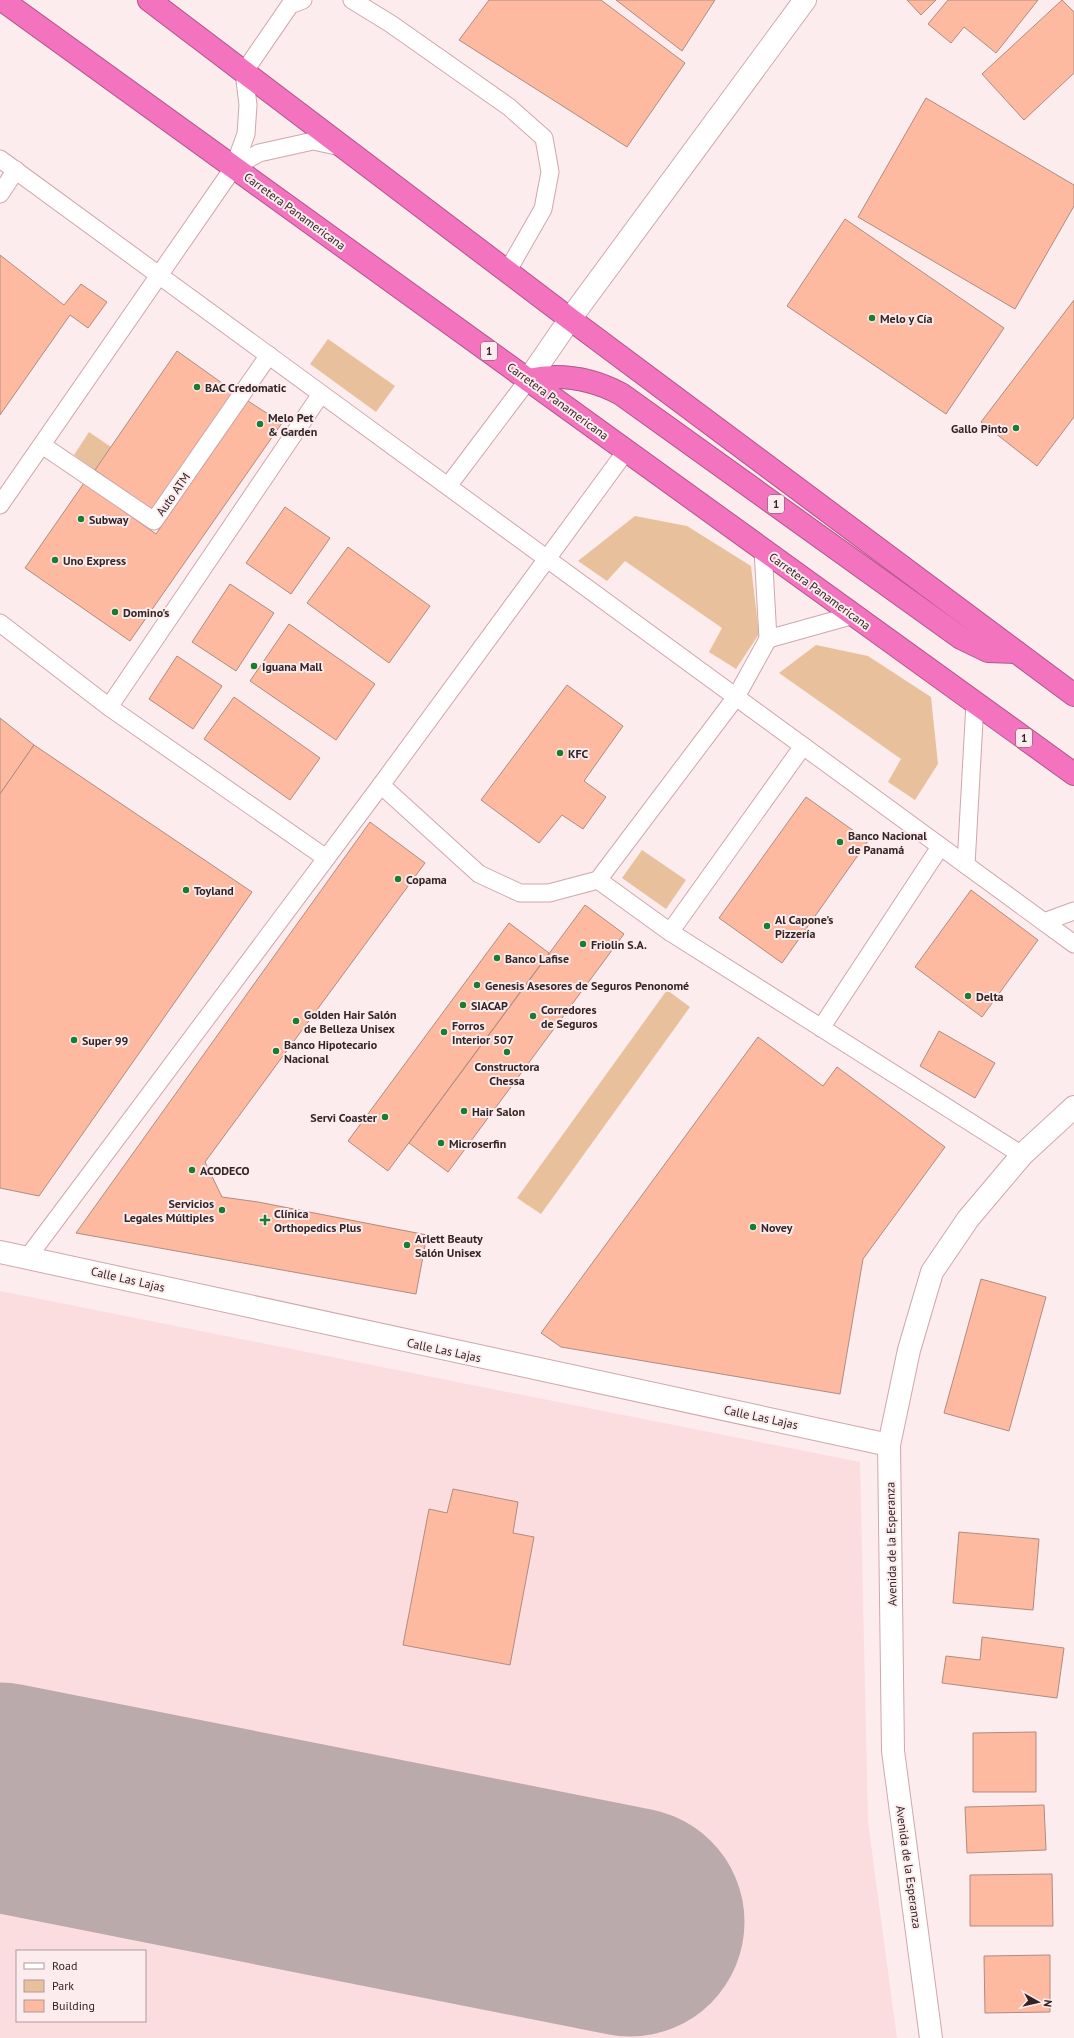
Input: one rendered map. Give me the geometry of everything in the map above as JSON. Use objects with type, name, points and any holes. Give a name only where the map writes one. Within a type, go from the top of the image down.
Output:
[{"type":"highway","name":"Carretera Panamericana","points":[[2,0],[1074,774]]},
{"type":"highway","name":"1","points":[[149,0],[507,272],[1074,695]]},
{"type":"highway","name":"1","points":[[528,380],[545,377],[574,377],[595,382],[621,394],[961,638],[988,651],[1016,652]]},
{"type":"street","points":[[528,380],[570,319],[805,0]]},
{"type":"street","name":"Avenida de la Esperanza","points":[[931,2038],[893,1751],[889,1445],[909,1350],[932,1272],[968,1219],[1022,1155],[1074,1107]]},
{"type":"street","name":"Calle Las Lajas","points":[[0,1252],[440,1349],[889,1445]]},
{"type":"lane","points":[[0,505],[160,276],[234,167],[246,134],[248,104],[244,72],[290,5],[303,0]]},
{"type":"lane","points":[[352,0],[391,24],[509,107],[544,138],[550,172],[543,209],[507,272]]},
{"type":"lane","points":[[234,167],[259,154],[313,141],[343,147]]},
{"type":"lane","points":[[0,159],[1074,944]]},
{"type":"lane","points":[[0,194],[16,170]]},
{"type":"lane","name":"Auto ATM","points":[[42,445],[154,521],[269,355]]},
{"type":"lane","points":[[448,486],[528,380]]},
{"type":"lane","points":[[109,707],[321,394]]},
{"type":"lane","points":[[28,1257],[381,786],[626,451]]},
{"type":"lane","points":[[381,786],[479,874],[520,893],[549,893],[598,880],[736,697],[768,639],[763,550]]},
{"type":"lane","points":[[768,639],[854,615]]},
{"type":"lane","points":[[0,623],[109,707],[326,858]]},
{"type":"lane","points":[[966,865],[975,703]]},
{"type":"lane","points":[[670,932],[803,746]]},
{"type":"lane","points":[[821,1028],[940,847]]},
{"type":"lane","points":[[598,880],[670,932],[1022,1155]]},
{"type":"lane","points":[[1044,922],[1074,911]]},
{"type":"shaded area","points":[[0,1291],[860,1462],[868,1822],[897,2038],[0,2038]]},
{"type":"green space","points":[[328,339],[395,386],[376,412],[310,364]]},
{"type":"green space","points":[[89,432],[111,447],[95,470],[74,455]]},
{"type":"green space","points":[[635,516],[687,526],[751,566],[759,634],[736,669],[709,652],[722,628],[625,561],[607,581],[578,561]]},
{"type":"green space","points":[[816,645],[868,656],[931,697],[938,764],[915,800],[888,782],[901,759],[779,673]]},
{"type":"green space","points":[[642,850],[686,880],[666,909],[622,878]]},
{"type":"green space","points":[[667,990],[690,1007],[541,1214],[517,1198]]},
{"type":"building","points":[[489,0],[601,0],[685,63],[627,147],[459,40]]},
{"type":"building","points":[[616,0],[715,0],[682,51]]},
{"type":"building","points":[[907,0],[936,0],[921,15]]},
{"type":"building","points":[[948,0],[1038,0],[996,53],[964,27],[951,43],[928,24]]},
{"type":"building","points":[[1062,0],[1074,12],[1074,73],[1024,120],[982,74]]},
{"type":"building","points":[[926,98],[1074,185],[1074,206],[1015,309],[858,217]]},
{"type":"building","points":[[845,219],[1004,328],[946,414],[787,306]]},
{"type":"building","points":[[0,255],[64,305],[81,284],[107,302],[88,328],[70,315],[0,415]]},
{"type":"building","points":[[1074,300],[1074,417],[1037,466],[981,422]]},
{"type":"building","points":[[177,351],[236,393],[154,511],[95,470]]},
{"type":"building","points":[[248,401],[282,423],[130,641],[25,568],[84,483],[156,534]]},
{"type":"building","points":[[285,507],[330,538],[291,594],[246,563]]},
{"type":"building","points":[[348,547],[430,606],[389,663],[307,603]]},
{"type":"building","points":[[230,584],[274,613],[236,671],[192,642]]},
{"type":"building","points":[[289,624],[375,684],[336,740],[250,681]]},
{"type":"building","points":[[177,656],[222,686],[193,729],[149,699]]},
{"type":"building","name":"KFC","points":[[567,685],[623,726],[584,781],[606,797],[583,829],[562,815],[539,843],[481,800]]},
{"type":"building","points":[[234,697],[320,758],[290,800],[204,739]]},
{"type":"building","points":[[0,718],[34,745],[0,794]]},
{"type":"building","name":"Super 99","points":[[34,745],[252,892],[39,1196],[0,1188],[0,794]]},
{"type":"building","points":[[806,797],[868,841],[782,963],[719,918]]},
{"type":"building","points":[[370,822],[425,863],[205,1162],[222,1197],[258,1202],[427,1235],[416,1294],[76,1233]]},
{"type":"building","points":[[971,890],[1038,940],[982,1017],[915,967]]},
{"type":"building","points":[[585,905],[624,934],[448,1172],[409,1143]]},
{"type":"building","points":[[509,923],[549,953],[388,1171],[348,1141]]},
{"type":"building","points":[[939,1031],[995,1063],[975,1098],[920,1066]]},
{"type":"building","name":"Novey","points":[[758,1037],[823,1086],[837,1067],[945,1147],[863,1259],[840,1394],[561,1347],[541,1333]]},
{"type":"building","points":[[981,1279],[1046,1297],[1009,1431],[944,1413]]},
{"type":"building","points":[[453,1489],[518,1502],[513,1533],[534,1537],[510,1665],[403,1645],[429,1509],[447,1513]]},
{"type":"building","points":[[959,1532],[1039,1539],[1033,1610],[953,1603]]},
{"type":"building","points":[[982,1637],[1064,1648],[1057,1698],[942,1683],[946,1656],[980,1660]]},
{"type":"building","points":[[1036,1732],[1036,1792],[973,1792],[973,1733]]},
{"type":"building","points":[[1044,1805],[1046,1850],[967,1853],[965,1807]]},
{"type":"building","points":[[1052,1874],[1053,1926],[970,1926],[970,1875]]},
{"type":"building","points":[[1050,1955],[1050,2012],[985,2013],[984,1956]]},
{"type":"runway","points":[[0,1797],[630,1922]]},
{"type":"place","name":"Melo y Cía","points":[[872,318]]},
{"type":"place","name":"BAC Credomatic","points":[[197,387]]},
{"type":"place","name":"Melo Pet & Garden","points":[[260,424]]},
{"type":"place","name":"Gallo Pinto","points":[[1016,428]]},
{"type":"place","name":"Subway","points":[[81,519]]},
{"type":"place","name":"Uno Express","points":[[55,560]]},
{"type":"place","name":"Domino's","points":[[115,612]]},
{"type":"place","name":"Iguana Mall","points":[[254,666]]},
{"type":"place","name":"KFC","points":[[560,753]]},
{"type":"place","name":"Banco Nacional de Panamá","points":[[840,842]]},
{"type":"place","name":"Copama","points":[[398,879]]},
{"type":"place","name":"Toyland","points":[[186,890]]},
{"type":"place","name":"Al Capone's Pizzería","points":[[767,926]]},
{"type":"place","name":"Friolin S.A.","points":[[583,944]]},
{"type":"place","name":"Banco Lafise","points":[[497,958]]},
{"type":"place","name":"Genesis Asesores de Seguros Penonomé","points":[[477,985]]},
{"type":"place","name":"Delta","points":[[968,996]]},
{"type":"place","name":"SIACAP","points":[[463,1005]]},
{"type":"place","name":"Corredores de Seguros","points":[[533,1016]]},
{"type":"place","name":"Golden Hair Salón de Belleza Unisex","points":[[296,1021]]},
{"type":"place","name":"Forros Interior 507","points":[[444,1032]]},
{"type":"place","name":"Super 99","points":[[74,1040]]},
{"type":"place","name":"Banco Hipotecario Nacional","points":[[276,1051]]},
{"type":"place","name":"Constructora Chessa","points":[[507,1052]]},
{"type":"place","name":"Hair Salon","points":[[464,1111]]},
{"type":"place","name":"Servi Coaster","points":[[385,1117]]},
{"type":"place","name":"Microserfin","points":[[441,1143]]},
{"type":"place","name":"ACODECO","points":[[192,1170]]},
{"type":"place","name":"Servicios Legales Múltiples","points":[[222,1210]]},
{"type":"place","name":"Clínica Orthopedics Plus","points":[[265,1220]]},
{"type":"place","name":"Novey","points":[[753,1227]]},
{"type":"place","name":"Arlett Beauty Salón Unisex","points":[[407,1245]]}]
